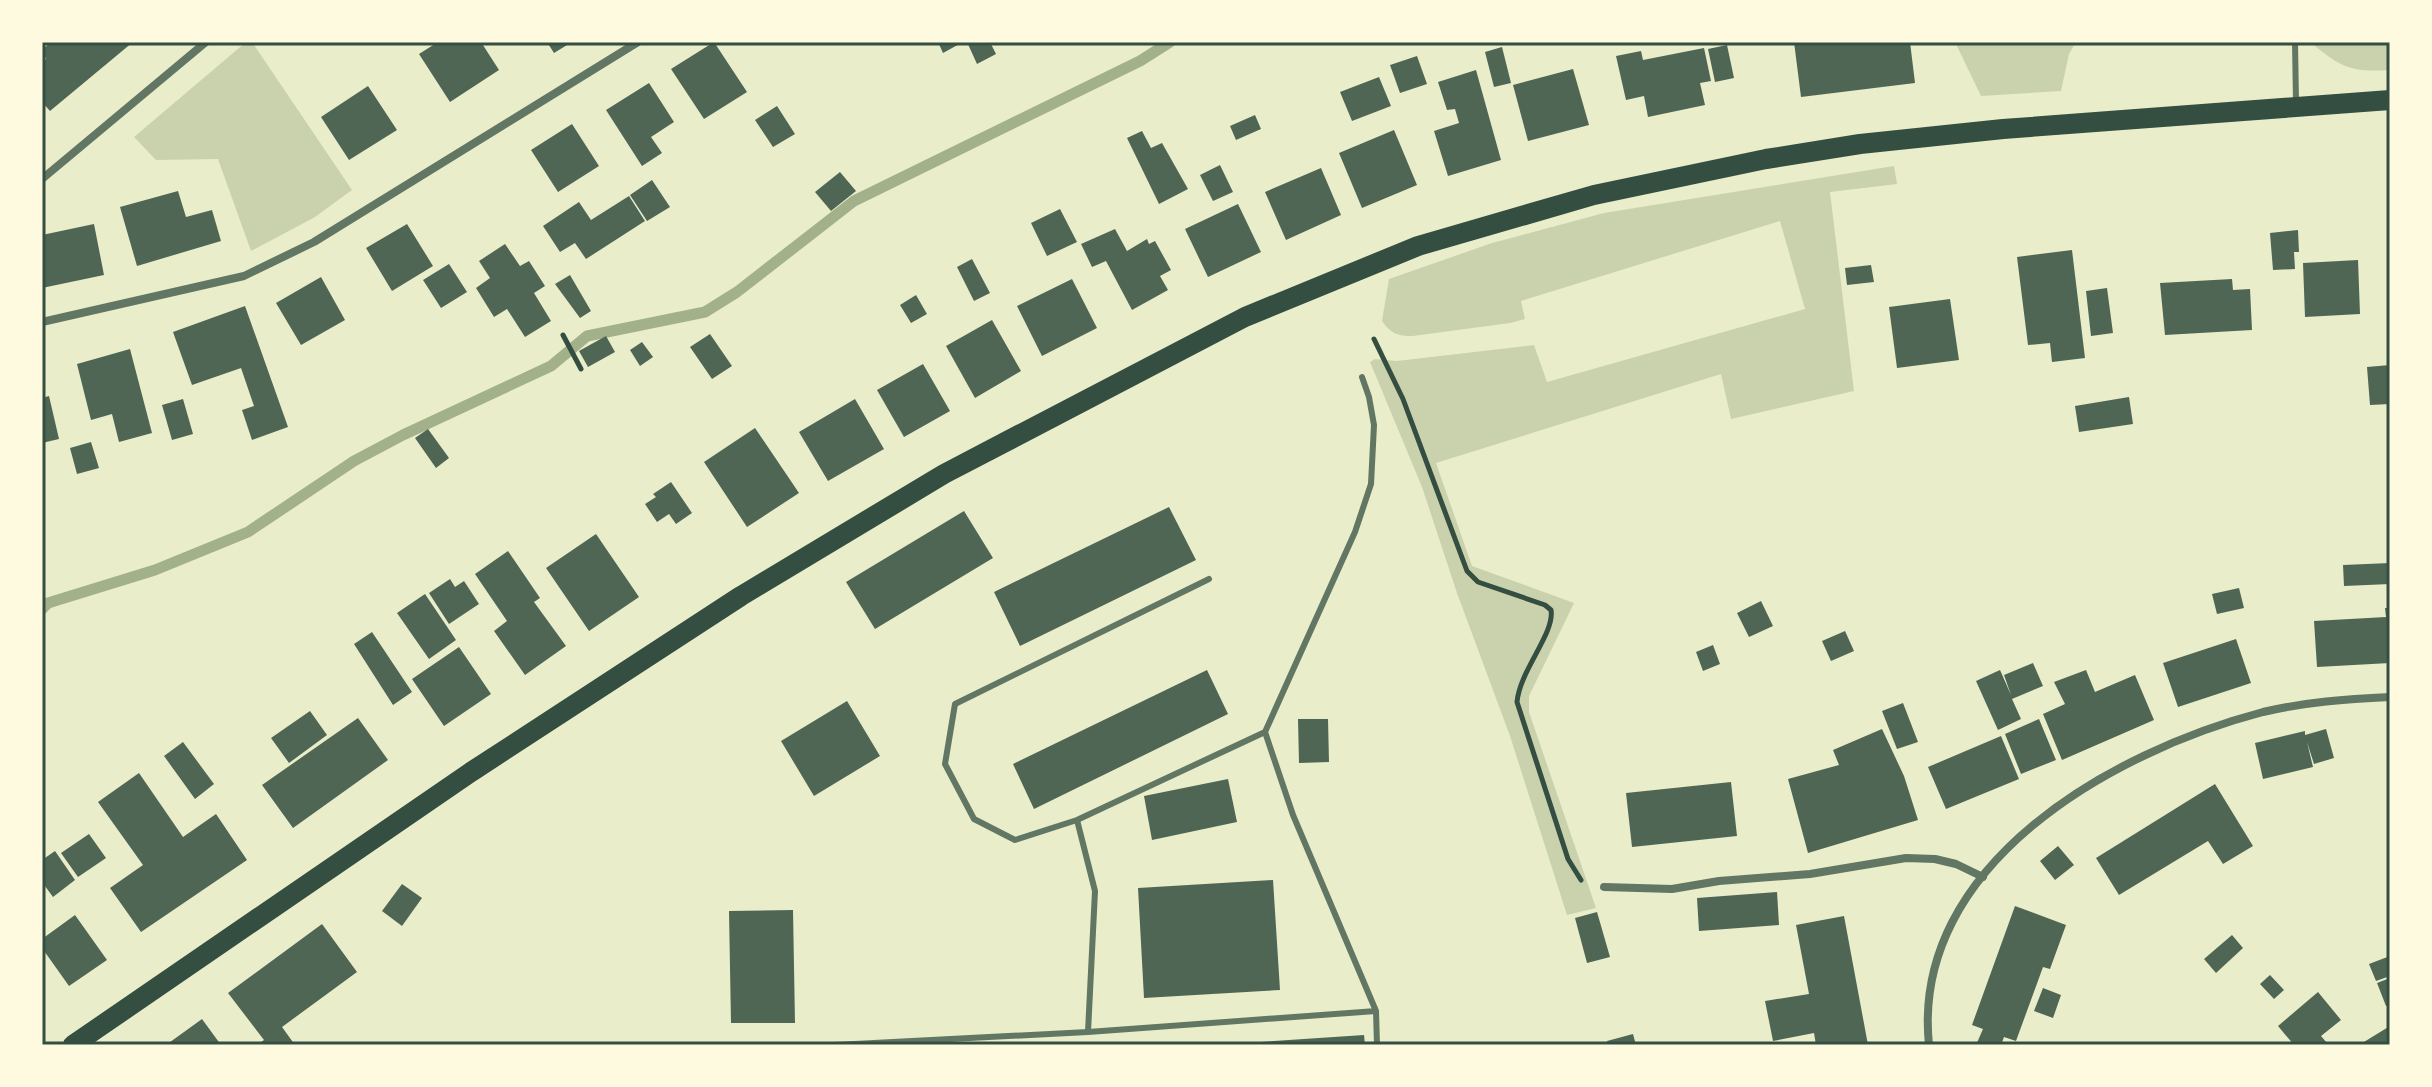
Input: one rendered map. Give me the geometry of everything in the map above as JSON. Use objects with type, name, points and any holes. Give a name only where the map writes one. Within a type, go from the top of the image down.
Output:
[{"type":"main road","points":[[73,1045],[471,772],[741,596],[944,474],[1245,317],[1418,246],[1594,195],[1766,159],[1860,144],[2003,129],[2390,100]]},
{"type":"street","points":[[42,179],[206,42]]},
{"type":"street","points":[[42,322],[244,276],[268,265],[314,242],[638,42]]},
{"type":"street","points":[[1929,1045],[1927,1018],[1934,968],[1955,916],[2007,849],[2040,819],[2135,760],[2206,730],[2263,712],[2309,703],[2390,697]]},
{"type":"street","points":[[1604,887],[1672,889],[1719,881],[1810,874],[1906,858],[1935,859],[1956,864],[1983,877]]},
{"type":"lane","points":[[2295,42],[2296,108]]},
{"type":"lane","points":[[1209,579],[955,704],[945,764],[974,819],[1015,840],[1077,820],[1265,732],[1355,532],[1371,484],[1374,425],[1362,377]]},
{"type":"lane","points":[[1265,732],[1293,815],[1376,1011],[1377,1045]]},
{"type":"lane","points":[[1077,820],[1095,891],[1088,1032]]},
{"type":"lane","points":[[835,1045],[1088,1032],[1376,1011]]},
{"type":"path","points":[[563,335],[581,369]]},
{"type":"path","points":[[1374,339],[1403,399],[1467,571],[1478,582],[1545,605],[1551,610],[1550,626],[1523,675],[1517,702],[1575,873],[1584,883],[1604,887]]},
{"type":"green space","points":[[246,42],[252,42],[352,190],[315,217],[251,251],[218,159],[156,160],[134,137]]},
{"type":"green space","points":[[1955,42],[2076,42],[2069,54],[2061,91],[1981,96]]},
{"type":"green space","points":[[2315,42],[2390,42],[2390,70],[2350,67],[2325,54],[2315,46]]},
{"type":"green space","points":[[1894,166],[1897,184],[1830,192],[1854,391],[1731,419],[1721,374],[1436,463],[1472,566],[1574,603],[1529,696],[1529,712],[1596,908],[1567,915],[1510,736],[1422,487],[1370,362],[1375,359],[1397,361],[1534,345],[1547,382],[1805,309],[1780,221],[1521,301],[1525,319],[1510,323],[1413,336],[1395,333],[1382,321],[1389,279],[1492,243],[1604,213]]},
{"type":"building","points":[[51,42],[133,42],[50,111],[42,102],[42,63],[46,59],[42,50]]},
{"type":"building","points":[[438,42],[481,42],[499,70],[450,102],[419,54]]},
{"type":"building","points":[[547,42],[572,42],[554,53]]},
{"type":"building","points":[[714,42],[747,92],[704,119],[671,69]]},
{"type":"building","points":[[938,42],[963,42],[943,53]]},
{"type":"building","points":[[967,42],[990,42],[996,54],[977,64]]},
{"type":"building","points":[[1794,42],[1834,42],[1834,45],[1910,42],[1915,83],[1801,97]]},
{"type":"building","points":[[1727,45],[1734,78],[1715,82],[1708,49]]},
{"type":"building","points":[[1502,47],[1511,83],[1494,87],[1485,52]]},
{"type":"building","points":[[1704,48],[1711,81],[1700,83],[1705,105],[1648,117],[1644,96],[1626,100],[1616,56],[1641,51],[1643,60]]},
{"type":"building","points":[[1417,56],[1427,84],[1400,93],[1390,65]]},
{"type":"building","points":[[1573,69],[1589,125],[1528,141],[1513,85]]},
{"type":"building","points":[[1476,70],[1501,160],[1448,176],[1434,131],[1459,123],[1455,109],[1447,110],[1438,82]]},
{"type":"building","points":[[1379,77],[1391,106],[1352,121],[1340,92]]},
{"type":"building","points":[[649,83],[674,122],[651,137],[662,153],[642,166],[606,110]]},
{"type":"building","points":[[368,86],[397,130],[349,160],[321,117]]},
{"type":"building","points":[[777,106],[795,134],[773,147],[755,120]]},
{"type":"building","points":[[1255,115],[1261,129],[1236,140],[1230,126]]},
{"type":"building","points":[[572,124],[599,166],[558,192],[531,150]]},
{"type":"building","points":[[1394,130],[1417,185],[1362,208],[1339,153]]},
{"type":"building","points":[[1142,131],[1151,148],[1162,143],[1188,189],[1159,204],[1127,138]]},
{"type":"building","points":[[1220,165],[1233,192],[1213,201],[1200,175]]},
{"type":"building","points":[[1321,168],[1341,215],[1286,240],[1265,192]]},
{"type":"building","points":[[840,172],[856,191],[831,211],[815,192]]},
{"type":"building","points":[[652,180],[670,207],[647,221],[630,195]]},
{"type":"building","points":[[178,191],[186,217],[212,210],[221,241],[137,266],[120,207]]},
{"type":"building","points":[[629,196],[645,221],[586,259],[575,243],[560,252],[543,226],[579,202],[591,220]]},
{"type":"building","points":[[1238,204],[1261,252],[1208,277],[1185,229]]},
{"type":"building","points":[[1060,209],[1077,242],[1047,256],[1031,223]]},
{"type":"building","points":[[94,224],[104,275],[42,288],[42,235]]},
{"type":"building","points":[[407,224],[433,266],[392,291],[366,248]]},
{"type":"building","points":[[1115,229],[1127,251],[1147,239],[1149,244],[1155,241],[1171,270],[1160,276],[1168,290],[1132,310],[1106,261],[1092,267],[1081,244]]},
{"type":"building","points":[[2298,230],[2299,252],[2294,252],[2295,269],[2273,270],[2270,233]]},
{"type":"building","points":[[505,244],[520,266],[529,261],[545,286],[534,293],[551,321],[525,337],[507,309],[494,317],[476,288],[490,278],[479,261]]},
{"type":"building","points":[[2072,250],[2085,358],[2052,362],[2050,343],[2028,345],[2017,257]]},
{"type":"building","points":[[972,259],[990,293],[974,301],[957,267]]},
{"type":"building","points":[[2358,260],[2360,314],[2305,317],[2303,263]]},
{"type":"building","points":[[449,264],[467,292],[441,308],[423,280]]},
{"type":"building","points":[[1871,265],[1874,282],[1847,285],[1845,268]]},
{"type":"building","points":[[570,275],[591,311],[580,318],[555,284]]},
{"type":"building","points":[[321,277],[345,320],[301,345],[276,303]]},
{"type":"building","points":[[1072,279],[1097,328],[1042,356],[1017,306]]},
{"type":"building","points":[[2232,279],[2233,290],[2250,289],[2252,330],[2165,335],[2160,283]]},
{"type":"building","points":[[2107,288],[2113,333],[2091,336],[2086,291]]},
{"type":"building","points":[[916,295],[927,314],[911,323],[900,305]]},
{"type":"building","points":[[1950,299],[1959,360],[1897,368],[1889,307]]},
{"type":"building","points":[[245,306],[288,427],[252,440],[242,410],[254,406],[241,368],[192,385],[173,332]]},
{"type":"building","points":[[992,320],[1021,371],[975,398],[946,346]]},
{"type":"building","points":[[710,334],[732,366],[712,379],[690,347]]},
{"type":"building","points":[[606,336],[615,352],[588,367],[579,351]]},
{"type":"building","points":[[642,342],[653,357],[640,366],[630,350]]},
{"type":"building","points":[[130,349],[152,433],[119,442],[112,414],[91,420],[77,364]]},
{"type":"building","points":[[923,364],[950,411],[904,437],[877,390]]},
{"type":"building","points":[[2390,365],[2390,404],[2370,405],[2367,367]]},
{"type":"building","points":[[49,396],[59,439],[42,443],[42,398]]},
{"type":"building","points":[[2129,397],[2133,424],[2079,432],[2075,406]]},
{"type":"building","points":[[183,399],[193,434],[172,440],[162,405]]},
{"type":"building","points":[[855,399],[884,449],[828,481],[799,432]]},
{"type":"building","points":[[755,428],[799,493],[747,527],[704,462]]},
{"type":"building","points":[[428,429],[449,458],[436,468],[415,438]]},
{"type":"building","points":[[91,442],[99,468],[77,474],[70,448]]},
{"type":"building","points":[[671,482],[692,513],[676,524],[669,514],[657,522],[645,504],[656,497],[653,494]]},
{"type":"building","points":[[1169,507],[1196,560],[1020,646],[994,592]]},
{"type":"building","points":[[964,511],[993,558],[875,629],[846,582]]},
{"type":"building","points":[[596,534],[639,597],[589,631],[546,568]]},
{"type":"building","points":[[508,551],[540,598],[534,602],[566,646],[525,675],[494,631],[507,621],[475,574]]},
{"type":"building","points":[[2390,563],[2390,584],[2344,586],[2343,565]]},
{"type":"building","points":[[450,579],[455,587],[464,581],[479,604],[449,624],[429,593]]},
{"type":"building","points":[[2239,588],[2244,608],[2217,614],[2212,594]]},
{"type":"building","points":[[425,594],[456,640],[429,659],[397,613]]},
{"type":"building","points":[[1761,601],[1773,626],[1749,637],[1737,613]]},
{"type":"building","points":[[2385,608],[2390,608],[2390,663],[2317,667],[2314,621],[2386,617]]},
{"type":"building","points":[[1845,631],[1854,651],[1831,661],[1822,641]]},
{"type":"building","points":[[372,632],[412,692],[393,705],[354,644]]},
{"type":"building","points":[[2236,639],[2251,683],[2178,707],[2163,663]]},
{"type":"building","points":[[1713,645],[1720,664],[1703,671],[1696,652]]},
{"type":"building","points":[[459,647],[491,694],[444,726],[412,679]]},
{"type":"building","points":[[2033,663],[2043,686],[2012,699],[2021,719],[1998,730],[1976,681],[2000,670],[2011,695],[2004,675]]},
{"type":"building","points":[[1207,670],[1228,714],[1034,809],[1013,764]]},
{"type":"building","points":[[2086,670],[2095,692],[2135,675],[2154,720],[2062,760],[2043,714],[2065,704],[2054,682]]},
{"type":"building","points":[[847,701],[880,756],[814,796],[781,741]]},
{"type":"building","points":[[1903,703],[1918,742],[1897,749],[1882,711]]},
{"type":"building","points":[[310,711],[327,735],[289,763],[271,738]]},
{"type":"building","points":[[358,718],[388,760],[293,828],[262,785]]},
{"type":"building","points":[[1298,719],[1328,719],[1329,762],[1299,763]]},
{"type":"building","points":[[2039,719],[2056,760],[2021,774],[2005,734]]},
{"type":"building","points":[[1882,729],[1904,776],[1918,820],[1808,853],[1788,779],[1839,765],[1833,750]]},
{"type":"building","points":[[2326,729],[2334,758],[2314,764],[2307,742],[2313,767],[2263,779],[2255,743]]},
{"type":"building","points":[[2001,736],[2019,779],[1946,809],[1928,767]]},
{"type":"building","points":[[183,742],[214,784],[195,799],[164,756]]},
{"type":"building","points":[[139,773],[183,837],[216,814],[247,860],[141,932],[110,888],[143,865],[98,802]]},
{"type":"building","points":[[1228,779],[1237,822],[1152,840],[1144,796]]},
{"type":"building","points":[[1731,782],[1737,836],[1632,847],[1626,793]]},
{"type":"building","points":[[2215,784],[2253,846],[2223,864],[2208,841],[2119,895],[2096,858]]},
{"type":"building","points":[[89,834],[106,858],[78,877],[61,853]]},
{"type":"building","points":[[2058,846],[2074,865],[2055,880],[2040,861]]},
{"type":"building","points":[[55,851],[75,880],[53,897],[42,882],[42,860]]},
{"type":"building","points":[[1273,880],[1280,990],[1144,998],[1138,888]]},
{"type":"building","points":[[402,884],[422,898],[402,926],[382,911]]},
{"type":"building","points":[[1777,892],[1779,925],[1699,931],[1697,898]]},
{"type":"building","points":[[2015,906],[2066,925],[2050,969],[2043,967],[2016,1041],[2004,1037],[2001,1045],[1976,1045],[1983,1029],[1972,1025]]},
{"type":"building","points":[[793,910],[795,1023],[731,1023],[729,911]]},
{"type":"building","points":[[1597,912],[1610,957],[1587,963],[1575,918]]},
{"type":"building","points":[[75,915],[107,960],[69,986],[42,948],[42,939]]},
{"type":"building","points":[[1844,916],[1868,1045],[1816,1045],[1814,1033],[1773,1041],[1765,1001],[1809,994],[1796,925]]},
{"type":"building","points":[[322,924],[357,972],[282,1027],[295,1045],[257,1045],[264,1040],[228,993]]},
{"type":"building","points":[[2232,935],[2243,948],[2216,973],[2204,959]]},
{"type":"building","points":[[2390,956],[2390,976],[2376,981],[2369,964]]},
{"type":"building","points":[[2270,975],[2284,990],[2274,999],[2260,984]]},
{"type":"building","points":[[2390,978],[2390,1005],[2386,1006],[2377,983]]},
{"type":"building","points":[[2043,988],[2061,995],[2053,1018],[2034,1011]]},
{"type":"building","points":[[2318,992],[2341,1020],[2321,1036],[2327,1043],[2325,1045],[2294,1045],[2278,1026]]},
{"type":"building","points":[[202,1019],[221,1045],[166,1045]]},
{"type":"building","points":[[2390,1026],[2390,1045],[2359,1045]]},
{"type":"building","points":[[1633,1034],[1636,1045],[1608,1045],[1607,1041]]},
{"type":"building","points":[[1364,1035],[1365,1045],[1246,1045],[1246,1043]]},
{"type":"waterway","points":[[42,609],[48,603],[155,570],[248,532],[354,461],[551,366],[587,336],[705,312],[737,292],[854,201],[1140,61],[1170,42]]}]
